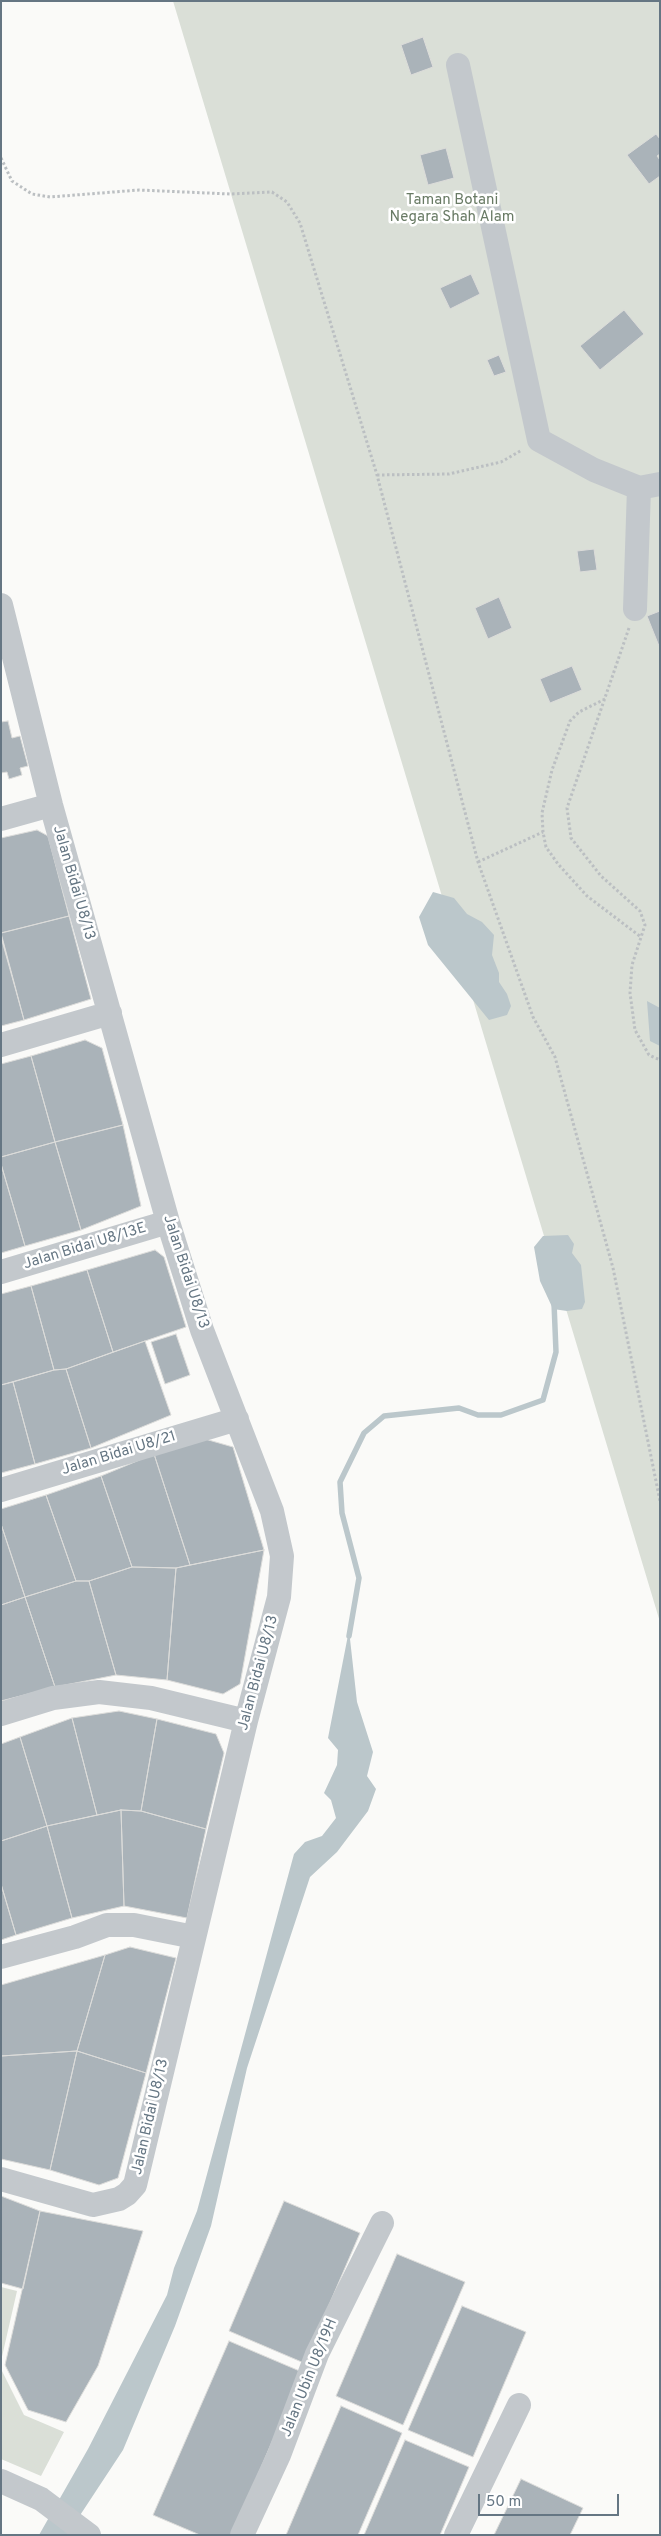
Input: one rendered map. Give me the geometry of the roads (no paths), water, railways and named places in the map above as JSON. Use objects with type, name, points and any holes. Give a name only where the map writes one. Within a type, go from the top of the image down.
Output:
[{"type":"street","points":[[458,65],[539,440],[594,470],[649,486],[635,609]]},
{"type":"street","name":"Jalan Bidai U8/13","points":[[1,605],[51,805],[168,1222],[202,1330],[276,1524],[282,1556],[278,1597],[246,1721],[135,2185],[127,2194],[119,2199],[93,2205],[1,2179]]},
{"type":"street","points":[[1,818],[51,805]]},
{"type":"street","points":[[1,1045],[110,1013]]},
{"type":"street","name":"Jalan Bidai U8/13E","points":[[1,1272],[168,1222]]},
{"type":"street","name":"Jalan Bidai U8/21","points":[[1,1490],[237,1419]]},
{"type":"street","points":[[1,1714],[54,1698],[98,1692],[152,1698],[246,1721]]},
{"type":"street","points":[[1,1957],[75,1937],[107,1925],[134,1925],[194,1937]]},
{"type":"street","name":"Jalan Ubin U8/19H","points":[[242,2535],[279,2455],[316,2354],[382,2223]]},
{"type":"street","points":[[456,2535],[518,2405]]},
{"type":"street","points":[[1,2481],[41,2500],[89,2535]]},
{"type":"waterway","points":[[349,1636],[359,1578],[342,1513],[340,1482],[364,1433],[384,1416],[459,1408],[478,1415],[501,1415],[543,1400],[556,1352],[554,1303]]},
{"type":"park label","name":"Taman Botani Negara Shah Alam","points":[[452,210]]}]
